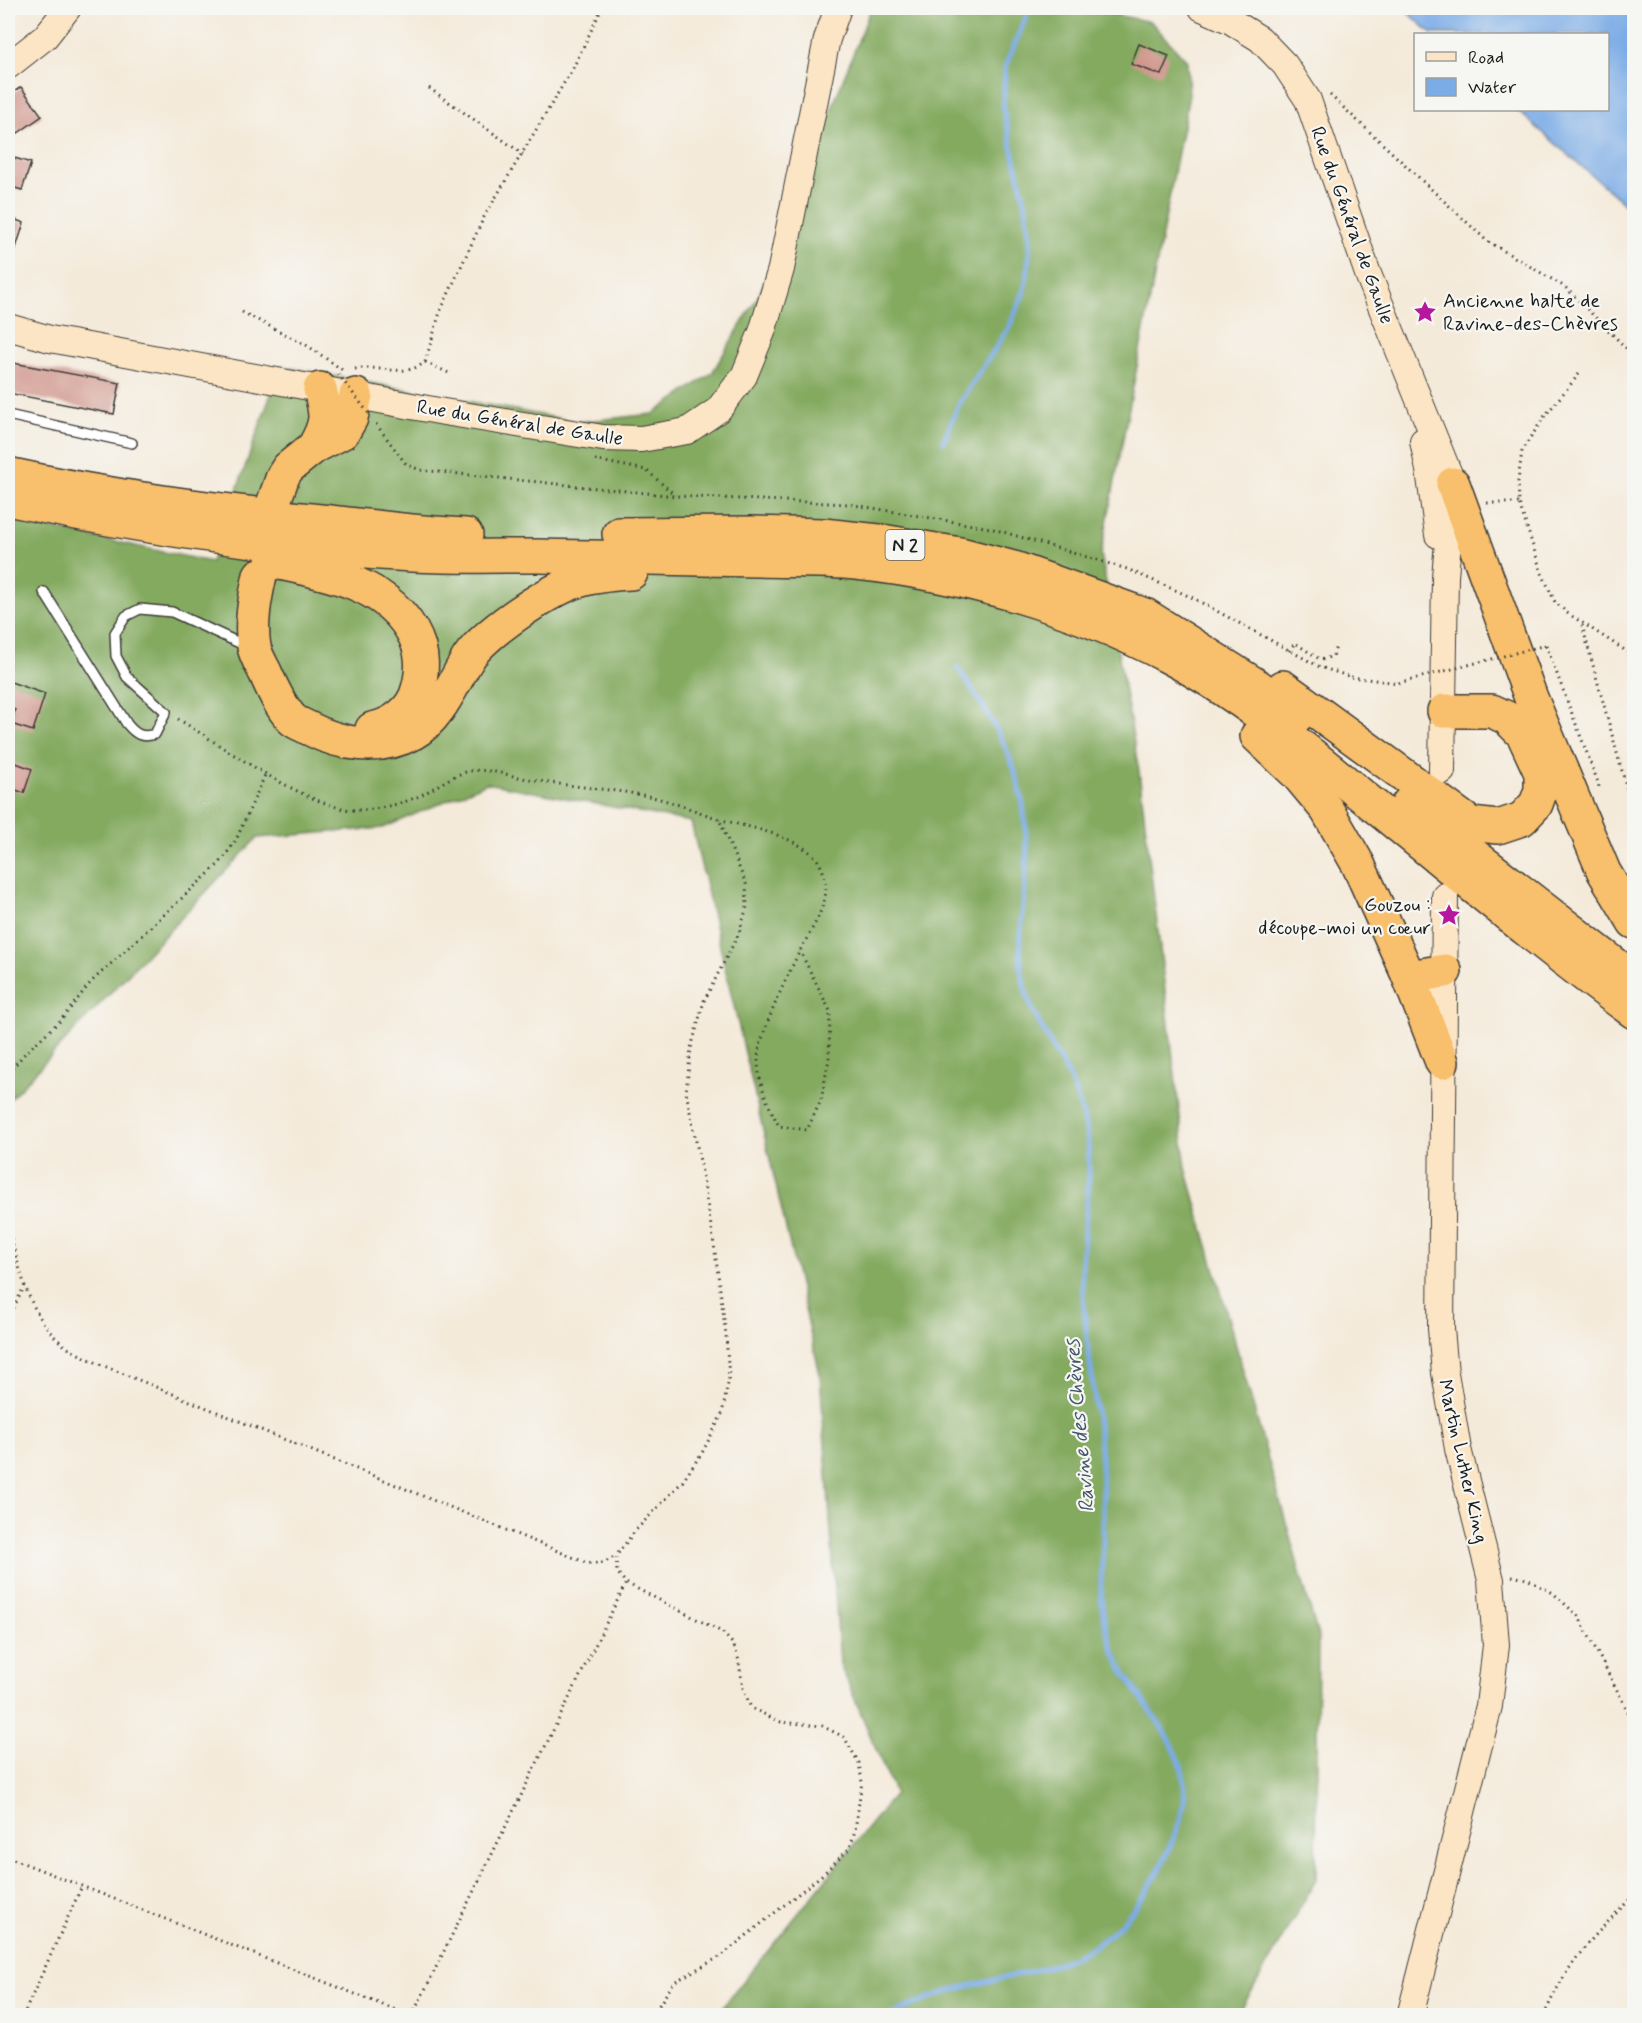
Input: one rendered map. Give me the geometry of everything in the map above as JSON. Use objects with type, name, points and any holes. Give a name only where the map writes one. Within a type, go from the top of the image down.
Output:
[{"type":"highway","points":[[272,507],[288,468],[314,447],[343,432],[351,418],[342,385]]},
{"type":"highway","name":"N 2","points":[[8,474],[47,483],[206,509],[427,533],[499,536],[753,533],[823,536],[888,542],[960,554],[1017,569],[1145,615],[1259,687],[1492,871],[1635,979]]},
{"type":"highway","points":[[1453,484],[1531,698],[1604,872],[1635,922]]},
{"type":"highway","name":"N 2","points":[[8,499],[69,512],[313,548],[416,555],[658,557],[854,563],[911,571],[974,584],[1078,616],[1168,656],[1258,714],[1317,759],[1570,965],[1635,1012]]},
{"type":"highway","points":[[69,512],[346,579],[373,591],[399,611],[421,650],[423,673],[417,693],[400,718],[374,729],[342,728],[320,721],[309,717],[274,693]]},
{"type":"highway","points":[[260,574],[252,633],[254,650],[274,693],[293,720],[326,737],[360,745],[395,741],[415,731],[435,714],[471,654],[506,621],[549,594],[574,582],[616,574],[808,572],[854,563]]},
{"type":"highway","points":[[974,584],[994,596],[1133,654],[1187,685],[1250,730],[1297,774],[1327,810],[1358,864],[1409,976],[1442,1062]]},
{"type":"highway","points":[[1145,615],[1184,629],[1249,664],[1471,824],[1498,827],[1522,819],[1531,812],[1541,790],[1541,772],[1523,734],[1507,718],[1492,711],[1444,711]]},
{"type":"highway","points":[[1409,976],[1445,971]]},
{"type":"street","points":[[8,65],[45,37],[68,8]]},
{"type":"street","name":"Rue du Général de Gaulle","points":[[8,327],[50,339],[342,385],[444,412],[613,438],[641,439],[687,431],[718,410],[744,376],[762,332],[781,269],[827,39],[838,8]]},
{"type":"street","name":"Rue du Général de Gaulle","points":[[1202,8],[1232,21],[1260,39],[1285,65],[1308,100],[1368,274],[1453,484]]},
{"type":"street","points":[[1412,384],[1429,470],[1445,577]]},
{"type":"street","points":[[1442,771],[1445,577],[1453,484]]},
{"type":"street","name":"Martin Luther King","points":[[1410,2016],[1489,1706],[1496,1645],[1495,1616],[1488,1571],[1458,1449],[1444,1373],[1442,1062],[1445,896]]},
{"type":"lane","points":[[8,415],[132,443]]},
{"type":"lane","points":[[44,592],[135,733],[147,736],[155,734],[166,711],[127,677],[116,656],[115,633],[126,616],[140,609],[172,612],[254,650]]},
{"type":"path","points":[[342,385],[354,369],[363,367],[398,371],[419,367],[425,362],[440,312],[484,218],[573,68],[602,8]]},
{"type":"path","points":[[429,88],[523,154]]},
{"type":"path","points":[[1324,89],[1486,241],[1565,287],[1635,356]]},
{"type":"path","points":[[242,312],[308,346],[406,464],[420,470],[676,496]]},
{"type":"path","points":[[425,362],[451,374]]},
{"type":"path","points":[[1579,374],[1544,417],[1521,451],[1518,481],[1519,503],[1541,571],[1555,602],[1567,614],[1635,656]]},
{"type":"path","points":[[1127,569],[1191,597],[1320,667],[1351,677],[1398,683],[1546,645],[1599,785],[1597,793]]},
{"type":"path","points":[[1582,623],[1635,815]]},
{"type":"path","points":[[1289,651],[1295,644],[1321,660],[1333,656],[1336,646]]},
{"type":"path","points":[[166,711],[307,796],[354,810],[385,806],[416,797],[455,776],[470,771],[488,770],[528,779],[639,794],[789,839],[814,856],[824,873],[826,888],[819,915],[800,951],[765,1030],[758,1057],[763,1095],[779,1126],[807,1130],[821,1100],[829,1059],[830,1011],[800,951]]},
{"type":"path","points":[[8,1073],[27,1051],[61,1020],[91,982],[220,863],[236,840],[266,773]]},
{"type":"path","points":[[8,1227],[25,1285],[36,1312],[51,1333],[69,1348],[97,1363],[587,1563],[603,1563],[616,1556],[635,1531],[683,1481],[703,1451],[722,1414],[729,1378],[726,1335],[714,1244],[687,1092],[691,1048],[704,1001],[739,933],[747,907],[746,884],[719,819]]},
{"type":"path","points":[[8,1319],[25,1285]]},
{"type":"path","points":[[616,1556],[617,1572],[626,1583],[722,1632],[734,1644],[743,1688],[751,1708],[781,1722],[822,1726],[844,1737],[859,1763],[862,1782],[850,1848],[823,1874],[722,1956],[674,1983],[652,2016]]},
{"type":"path","points":[[1488,1571],[1527,1579],[1553,1593],[1579,1617],[1635,1723]]},
{"type":"path","points":[[8,1857],[411,2016],[626,1583]]},
{"type":"path","points":[[23,2016],[82,1886]]},
{"type":"path","points":[[1544,2016],[1556,1988],[1572,1962],[1594,1935],[1635,1895]]},
{"type":"green space","points":[[871,8],[1082,8],[1151,22],[1187,61],[1189,95],[1101,554],[1139,771],[1186,1168],[1318,1636],[1316,1880],[1238,2015],[716,2015],[895,1794],[840,1664],[820,1374],[691,822],[487,783],[383,828],[257,838],[8,1101],[8,519],[211,562],[281,366],[578,422],[653,414],[712,373],[759,295]]},
{"type":"water","points":[[1403,8],[1634,8],[1634,212],[1518,111],[1609,111],[1609,33],[1431,33]]},
{"type":"building","points":[[1139,44],[1169,56],[1161,75],[1131,64]]},
{"type":"building","points":[[21,87],[42,116],[18,133],[8,119],[8,96]]},
{"type":"building","points":[[8,156],[31,163],[22,190],[8,186]]},
{"type":"building","points":[[8,217],[24,223],[10,266],[8,265]]},
{"type":"building","points":[[8,362],[120,383],[114,414],[8,393]]},
{"type":"building","points":[[8,681],[45,694],[33,731],[11,724],[15,710],[8,707]]},
{"type":"building","points":[[8,760],[32,769],[24,793],[8,787]]},
{"type":"waterway","name":"Ravine des Chèvres","points":[[943,442],[960,402],[1008,329],[1022,297],[1027,277],[1030,242],[1026,207],[1003,108],[1005,67],[1030,8]]},
{"type":"waterway","name":"Ravine des Chèvres","points":[[890,2016],[945,1992],[1051,1966],[1096,1945],[1112,1932],[1140,1901],[1162,1865],[1178,1827],[1184,1803],[1184,1782],[1171,1743],[1123,1670],[1109,1640],[1104,1620],[1101,1587],[1103,1526],[1101,1462],[1082,1278],[1089,1165],[1086,1128],[1074,1088],[1029,1002],[1022,975],[1021,936],[1026,841],[1019,787],[1002,740],[957,667]]},
{"type":"place","name":"Ancienne halte de Ravine-des-Chèvres","points":[[1425,312]]},
{"type":"place","name":"Gouzou : découpe-moi un cœur","points":[[1449,915]]}]
